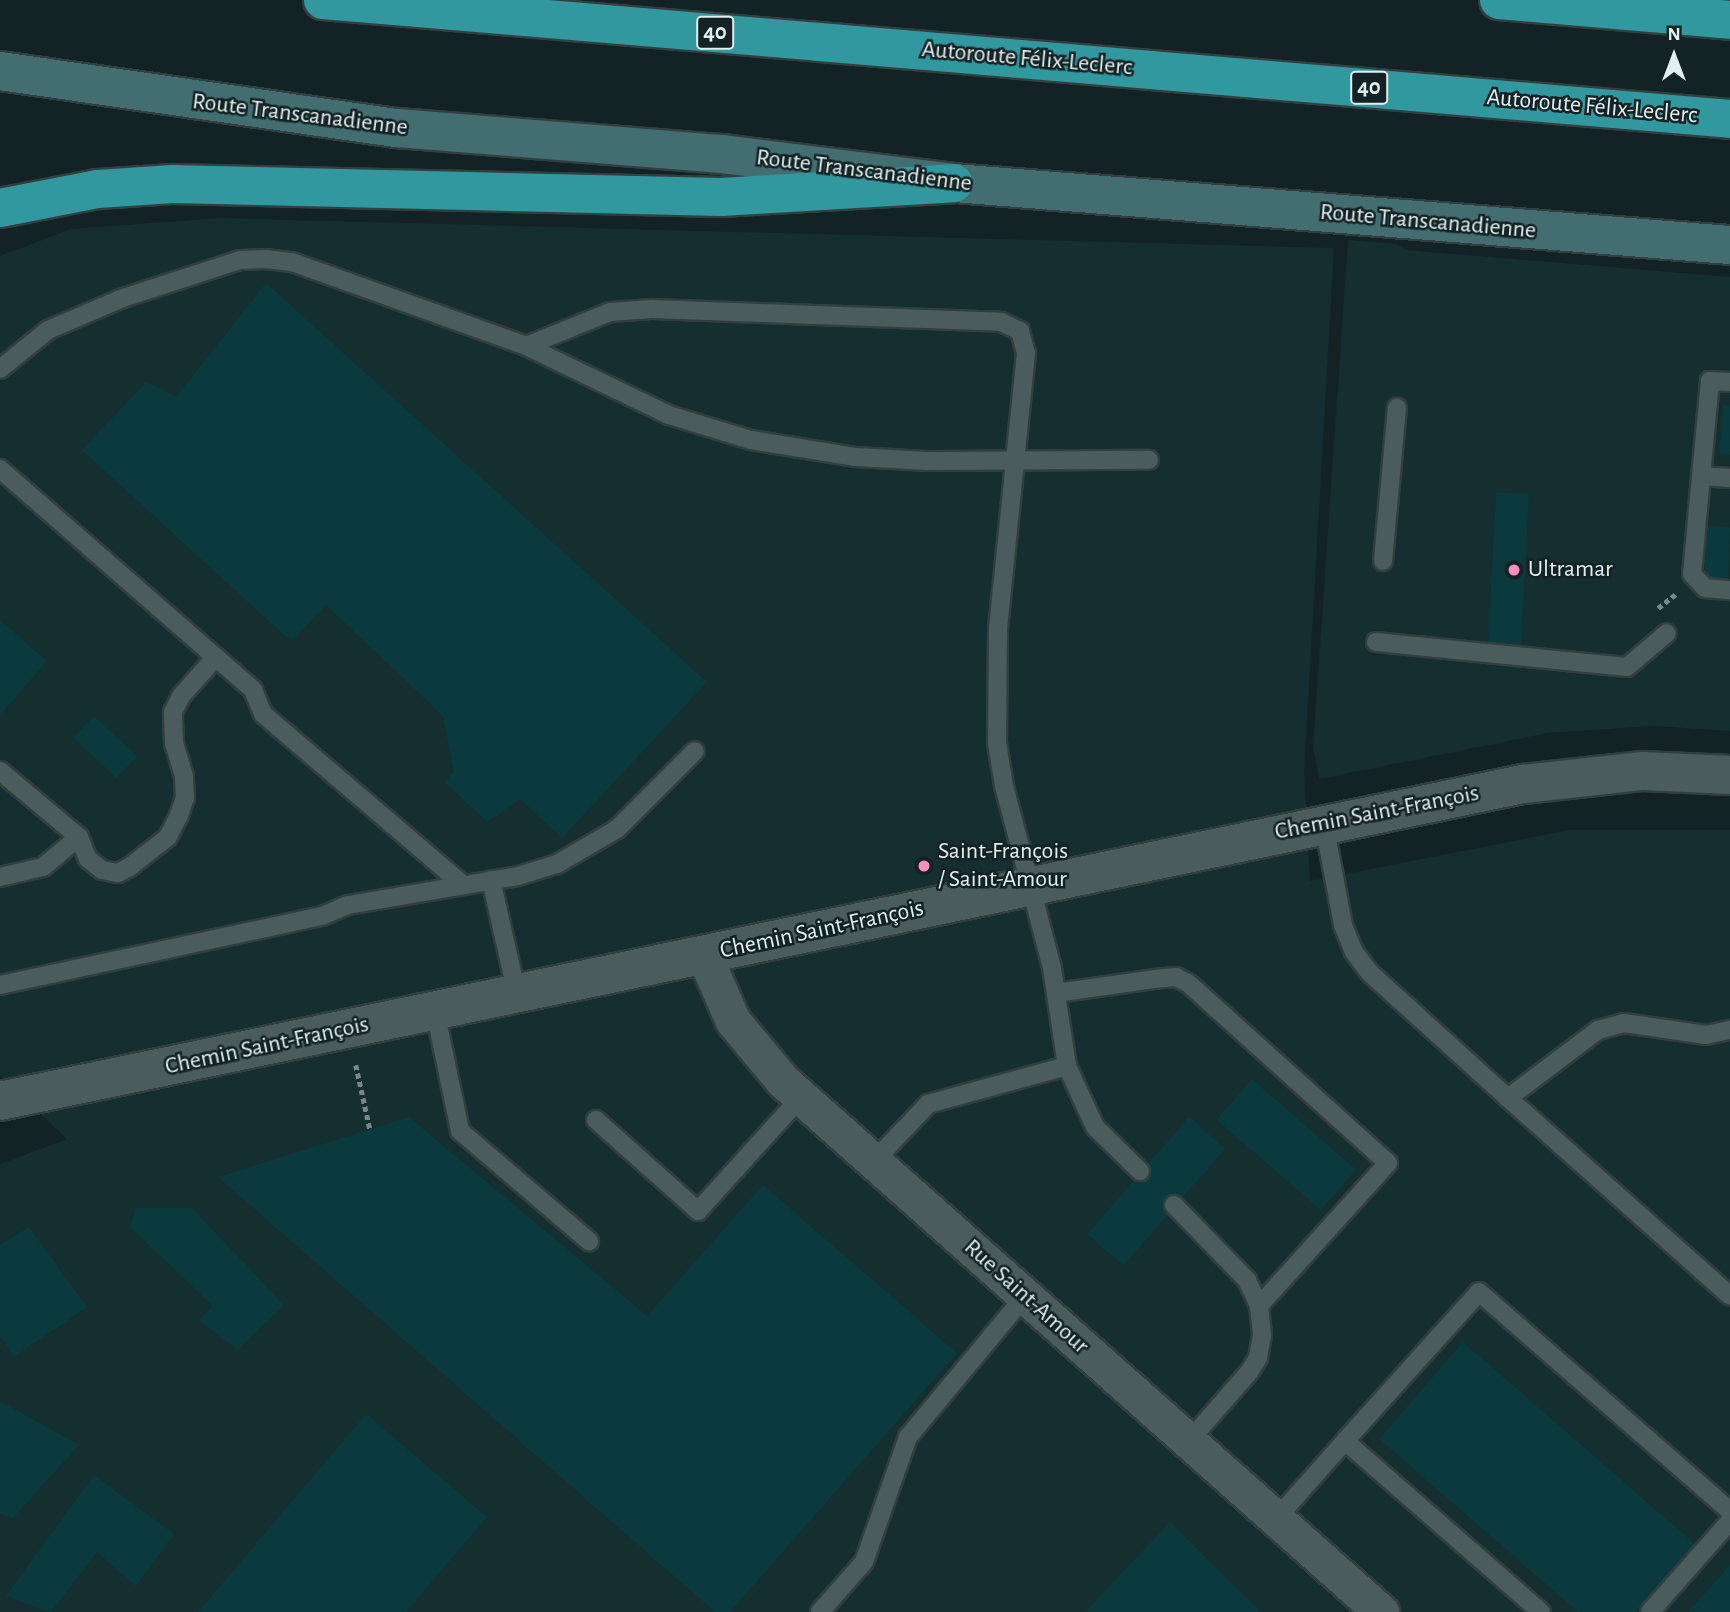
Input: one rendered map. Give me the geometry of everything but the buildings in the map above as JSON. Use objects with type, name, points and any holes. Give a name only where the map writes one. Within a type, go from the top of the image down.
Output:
[{"type":"highway","name":"Autoroute Félix-Leclerc","points":[[323,0],[1730,119]]},
{"type":"highway","points":[[1499,0],[1730,20]]},
{"type":"highway","points":[[0,208],[98,189],[173,184],[721,197],[954,183]]},
{"type":"main road","name":"Route Transcanadienne","points":[[0,71],[398,128],[722,154],[954,183],[1730,245]]},
{"type":"street","name":"Chemin Saint-François","points":[[0,1101],[1324,824],[1565,778],[1643,771],[1730,775]]},
{"type":"street","name":"Rue Saint-Amour","points":[[704,955],[733,1021],[801,1097],[1381,1612]]},
{"type":"lane","points":[[0,369],[48,330],[123,298],[240,260],[292,262],[526,346],[668,415],[751,440],[855,457],[1013,461],[1149,460]]},
{"type":"lane","points":[[526,346],[610,312],[652,309],[1009,323],[1020,331],[1026,353],[1013,461],[995,703],[1004,786],[1056,993],[1067,1066],[1095,1127],[1140,1171]]},
{"type":"lane","points":[[1730,382],[1710,381],[1692,574],[1705,588],[1730,590]]},
{"type":"lane","points":[[1383,562],[1397,408]]},
{"type":"lane","points":[[0,469],[253,690],[263,714],[463,886]]},
{"type":"lane","points":[[1702,476],[1730,478]]},
{"type":"lane","points":[[1376,642],[1627,667],[1667,633]]},
{"type":"lane","points":[[0,771],[79,837],[88,859],[102,870],[118,873],[148,855],[167,837],[184,798],[171,726],[173,712],[181,696],[216,657]]},
{"type":"lane","points":[[0,985],[322,916],[348,905],[463,886],[557,864],[588,848],[639,810],[695,751]]},
{"type":"lane","points":[[1324,824],[1343,925],[1354,952],[1370,973],[1730,1296]]},
{"type":"lane","points":[[0,877],[43,867],[79,837]]},
{"type":"lane","points":[[491,880],[517,994]]},
{"type":"lane","points":[[1056,993],[1165,978],[1188,983],[1388,1163],[1259,1307]]},
{"type":"lane","points":[[435,1011],[460,1130],[589,1241]]},
{"type":"lane","points":[[1508,1098],[1598,1030],[1624,1023],[1706,1035],[1730,1030]]},
{"type":"lane","points":[[874,1161],[929,1104],[1067,1066]]},
{"type":"lane","points":[[596,1120],[698,1211],[801,1097]]},
{"type":"lane","points":[[1174,1205],[1247,1280],[1259,1307],[1258,1358],[1188,1442]]},
{"type":"lane","points":[[1276,1519],[1479,1292],[1730,1511]]},
{"type":"lane","points":[[820,1612],[864,1562],[908,1437],[1025,1296]]},
{"type":"lane","points":[[1345,1441],[1541,1612]]},
{"type":"lane","points":[[1650,1612],[1730,1521]]},
{"type":"path","points":[[356,1065],[370,1129]]},
{"type":"shaded area","points":[[219,218],[1334,248],[1304,772],[1310,881],[1569,830],[1730,830],[1730,1612],[0,1612],[0,1164],[67,1139],[0,1075],[0,256],[71,229]]},
{"type":"shaded area","points":[[1348,240],[1397,244],[1406,250],[1730,277],[1730,731],[1655,726],[1548,733],[1319,779],[1313,748]]},
{"type":"place","name":"Ultramar","points":[[1514,570]]},
{"type":"place","name":"Saint-François / Saint-Amour","points":[[924,866]]}]
